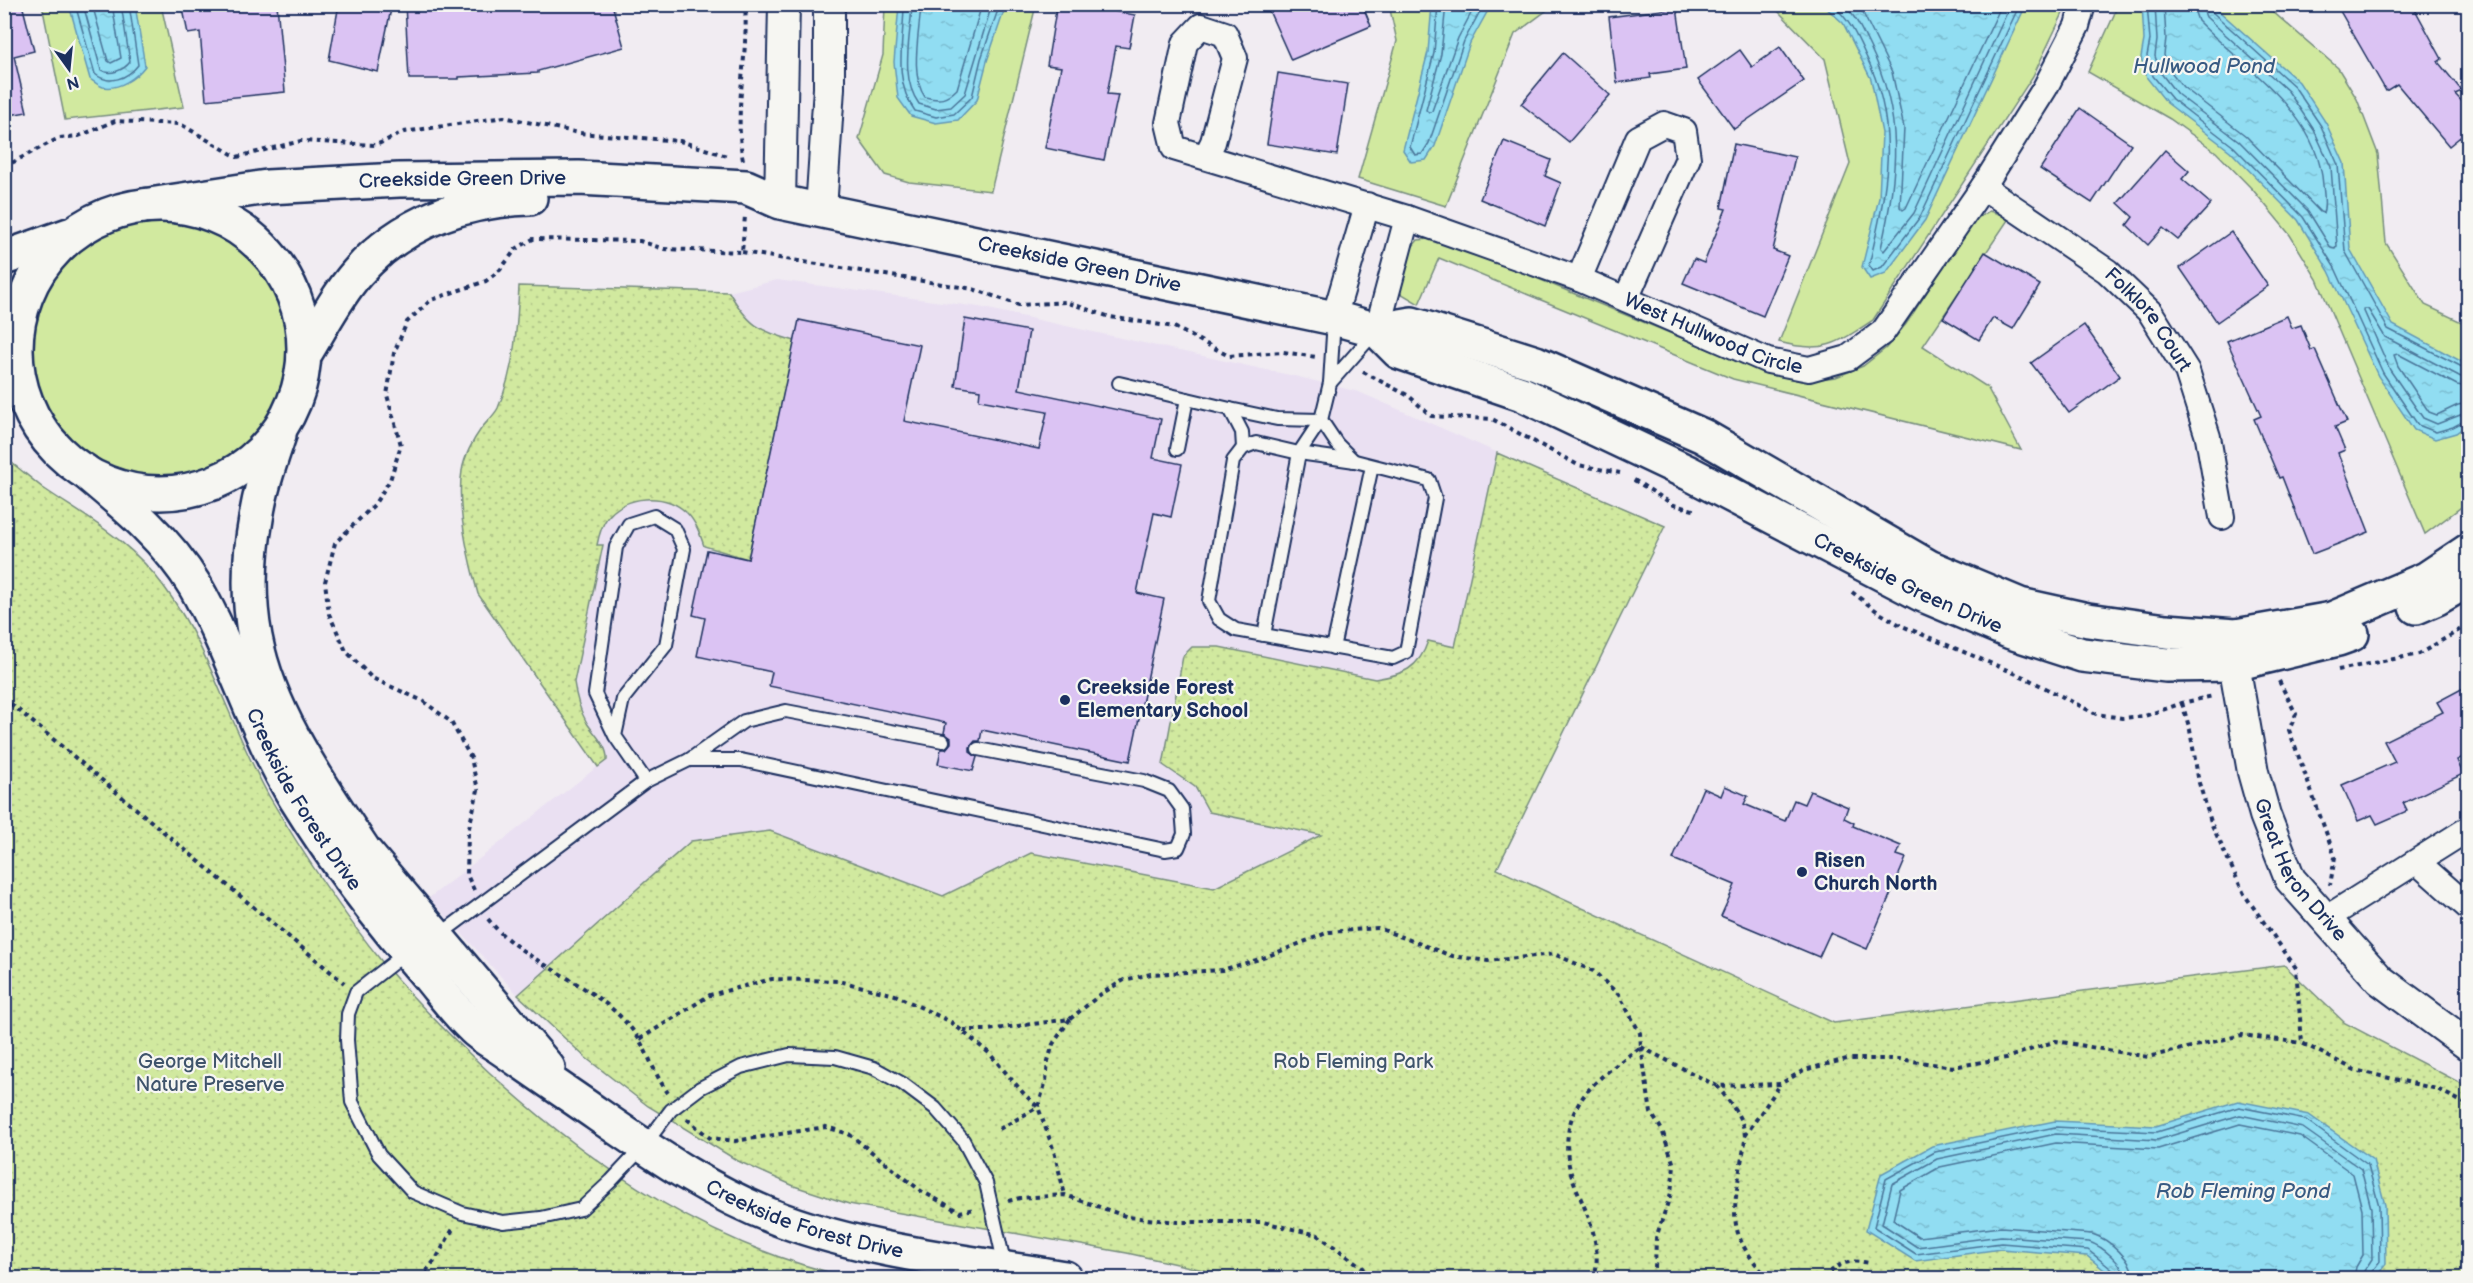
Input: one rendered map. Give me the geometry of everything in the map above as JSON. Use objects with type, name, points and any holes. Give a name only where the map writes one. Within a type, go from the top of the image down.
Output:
[{"type":"main road","name":"Creekside Green Drive","points":[[143,206],[267,187],[399,180],[571,178],[746,187],[780,202],[1334,318],[1377,330],[1399,352],[1522,394],[1689,473],[1921,594],[2011,632],[2082,655],[2166,665],[2236,663],[2338,639],[2436,598],[2469,580]]},
{"type":"main road","name":"Creekside Green Drive","points":[[304,355],[344,291],[374,256],[413,227],[466,206],[509,199],[549,198],[601,199],[745,210],[780,202]]},
{"type":"main road","points":[[4,258],[76,232],[119,211],[143,206],[167,205],[207,213],[244,231],[260,244],[274,259],[294,295],[304,334],[304,355],[298,393],[281,428],[266,447],[247,463],[226,476],[196,488],[155,493],[130,490],[107,483],[83,470],[61,454],[43,433],[30,411],[21,388],[16,338],[23,306],[41,268],[76,232]]},
{"type":"main road","points":[[4,405],[43,433]]},
{"type":"main road","name":"Creekside Forest Drive","points":[[281,428],[265,477],[258,508],[251,563],[250,599],[255,637],[263,669],[279,708],[340,814],[422,945]]},
{"type":"main road","name":"Creekside Forest Drive","points":[[83,470],[138,517],[166,546],[193,584],[213,620],[268,747],[296,798],[348,876],[422,945],[508,1019],[570,1095],[643,1147],[723,1195],[782,1220],[861,1244],[1065,1278]]},
{"type":"main road","name":"Creekside Green Drive","points":[[2236,663],[2426,579],[2469,551]]},
{"type":"street","points":[[780,202],[784,4]]},
{"type":"street","points":[[821,210],[829,88],[829,4]]},
{"type":"street","name":"West Hullwood Circle","points":[[1206,156],[1213,142],[1235,58],[1225,34],[1201,26],[1185,42],[1182,54],[1168,123],[1174,148],[1407,218],[1579,279],[1768,361],[1809,369],[1848,358],[1883,332],[1983,187],[2044,88],[2077,26],[2084,4]]},
{"type":"street","points":[[1579,279],[1638,138],[1664,124],[1684,131],[1688,158],[1626,299]]},
{"type":"street","name":"Folklore Court","points":[[1983,187],[2106,271],[2150,312],[2187,370],[2208,437],[2222,517]]},
{"type":"street","points":[[1334,318],[1367,206]]},
{"type":"street","points":[[1377,330],[1407,218]]},
{"type":"street","name":"Great Heron Drive","points":[[2236,663],[2253,772],[2265,815],[2290,879],[2380,980],[2469,1045]]},
{"type":"street","points":[[2325,919],[2469,829]]},
{"type":"street","points":[[2417,862],[2469,907]]},
{"type":"lane","points":[[1264,635],[1299,453],[1321,420],[1330,383],[1334,318]]},
{"type":"lane","points":[[1330,383],[1377,330]]},
{"type":"lane","points":[[1119,383],[1277,419],[1321,420]]},
{"type":"lane","points":[[1177,449],[1186,399]]},
{"type":"lane","points":[[1230,409],[1242,432],[1243,448]]},
{"type":"lane","points":[[1321,420],[1337,444],[1355,461]]},
{"type":"lane","points":[[1256,443],[1299,453],[1355,461],[1429,480],[1435,498],[1406,652],[1393,658],[1236,630],[1219,619],[1209,601],[1233,461],[1243,448],[1256,443]]},
{"type":"lane","points":[[1333,648],[1372,466]]},
{"type":"lane","points":[[615,736],[623,699],[666,645],[684,549],[675,529],[654,516],[629,524],[616,547],[595,694],[615,736],[646,781]]},
{"type":"lane","points":[[943,741],[786,711],[744,721],[689,760],[646,781],[356,992],[348,1014],[347,1031],[352,1102],[379,1155],[413,1192],[462,1213],[502,1222],[541,1218],[581,1209],[643,1147],[670,1110],[700,1088],[741,1067],[789,1055],[835,1057],[874,1068],[903,1084],[935,1108],[963,1140],[986,1183],[1006,1268]]},
{"type":"lane","points":[[689,760],[741,760],[1165,850],[1178,848],[1184,834],[1182,809],[1169,791],[1144,781],[978,749]]},
{"type":"path","points":[[4,167],[59,138],[80,136],[115,121],[180,124],[237,157],[301,141],[376,145],[404,132],[504,117],[579,133],[680,141],[744,161],[739,137],[741,84],[747,32],[745,4]]},
{"type":"path","points":[[742,252],[973,289],[1019,305],[1066,302],[1110,317],[1174,327],[1229,356],[1282,352],[1331,359]]},
{"type":"path","points":[[1348,363],[1409,396],[1431,416],[1492,419],[1578,465],[1623,473]]},
{"type":"path","points":[[1634,480],[1674,505],[1704,512]]},
{"type":"path","points":[[1847,588],[1878,612],[1902,626],[2026,678],[2096,714],[2122,718],[2145,716],[2182,703],[2236,663],[2279,681],[2291,679]]},
{"type":"path","points":[[2338,670],[2419,654],[2469,625]]},
{"type":"path","points":[[2279,681],[2296,714],[2289,730],[2321,825],[2335,857],[2325,919]]},
{"type":"path","points":[[4,698],[356,992]]},
{"type":"path","points":[[2182,703],[2190,730],[2199,783],[2212,825],[2244,894],[2296,968],[2302,1043]]},
{"type":"path","points":[[996,1131],[1038,1107],[1053,1044],[1070,1019],[1101,994],[1124,980],[1150,974],[1222,970],[1263,958],[1329,932],[1378,928],[1452,956],[1488,961],[1554,954],[1593,971],[1619,995],[1640,1033],[1651,1113],[1662,1130],[1674,1165],[1671,1193],[1656,1238],[1654,1268],[1659,1278]]},
{"type":"path","points":[[639,1040],[710,995],[772,979],[839,981],[895,995],[951,1022],[988,1053],[1038,1107],[1054,1151],[1065,1195]]},
{"type":"path","points":[[961,1030],[988,1030],[1070,1019]]},
{"type":"path","points":[[1768,1278],[1748,1256],[1735,1229],[1734,1204],[1745,1136],[1780,1084],[1804,1070],[1847,1059],[1899,1059],[1953,1067],[2006,1058],[2056,1041],[2148,1057],[2242,1035],[2302,1043],[2355,1070],[2437,1089],[2469,1105]]},
{"type":"path","points":[[1641,1047],[1717,1086],[1736,1112],[1745,1136]]},
{"type":"path","points":[[1594,1278],[1598,1266],[1593,1231],[1568,1161],[1567,1128],[1585,1091],[1641,1047]]},
{"type":"path","points":[[1717,1086],[1780,1084]]},
{"type":"path","points":[[992,1206],[1020,1198],[1065,1195],[1128,1217],[1178,1222],[1263,1222],[1318,1235],[1377,1278]]},
{"type":"path","points":[[420,1278],[436,1259],[462,1213]]},
{"type":"path","points":[[1823,1278],[1838,1265],[1853,1260],[1869,1263]]},
{"type":"shaded area","name":"Creekside Forest Elementary School","points":[[777,280],[979,307],[1359,392],[1665,526],[1322,834],[1214,888],[1031,853],[943,896],[770,831],[691,841],[518,995],[429,898],[597,767],[478,594],[470,564],[460,493],[462,470],[480,429],[497,411],[509,376],[516,349],[519,286],[729,292]]},
{"type":"green space","points":[[2117,4],[2265,5],[2338,68],[2357,99],[2378,154],[2386,243],[2425,305],[2468,325],[2468,502],[2425,534],[2317,279],[2290,235],[2253,190],[2216,152],[2170,119],[2088,72]]},
{"type":"green space","points":[[42,5],[161,5],[184,107],[65,120]]},
{"type":"green space","points":[[885,5],[1036,5],[991,191],[909,182],[885,175],[859,139],[883,55]]},
{"type":"green space","points":[[1389,5],[1554,5],[1515,34],[1446,206],[1358,179],[1397,41]]},
{"type":"green space","points":[[1772,5],[2067,5],[2033,76],[1873,320],[1839,341],[1819,347],[1779,342],[1850,164],[1825,59]]},
{"type":"green space","points":[[1989,211],[2010,217],[1923,346],[1987,387],[2021,450],[1733,379],[1439,258],[1419,304],[1397,291],[1408,252],[1418,240],[1439,238],[1767,373],[1802,381],[1836,377],[1863,366],[1886,348],[1906,324],[1974,220]]},
{"type":"green space","points":[[160,214],[186,217],[211,224],[234,237],[254,253],[270,273],[283,296],[290,321],[293,347],[290,373],[283,398],[270,421],[254,441],[234,457],[211,470],[186,477],[160,480],[134,477],[109,470],[86,457],[66,441],[50,421],[37,398],[30,373],[27,347],[30,321],[37,296],[50,273],[66,253],[86,237],[109,224],[134,217]]},
{"type":"green space","points":[[519,286],[729,292],[749,320],[763,330],[795,341],[748,559],[704,546],[697,528],[687,513],[678,506],[657,499],[634,501],[624,505],[615,510],[603,524],[597,545],[603,545],[574,682],[582,713],[607,755],[607,760],[598,767],[478,594],[464,533],[461,500],[463,466],[472,443],[496,411],[504,393],[514,348]]},
{"type":"green space","name":"Rob Fleming Park","points":[[1497,453],[1665,526],[1497,869],[1834,1023],[2284,965],[2345,1023],[2468,1087],[2468,1278],[1239,1278],[1127,1253],[849,1204],[794,1186],[738,1161],[648,1106],[586,1058],[518,995],[691,841],[770,831],[943,896],[1031,853],[1214,888],[1321,835],[1209,812],[1195,787],[1163,765],[1183,656],[1192,647],[1219,647],[1375,679],[1408,669],[1420,658],[1428,641],[1455,647]]},
{"type":"green space","name":"George Mitchell Nature Preserve","points":[[4,457],[43,488],[108,532],[152,571],[181,612],[195,637],[269,796],[309,861],[337,903],[383,963],[462,1047],[571,1141],[658,1200],[752,1247],[801,1264],[853,1278],[5,1278]]},
{"type":"water","name":"Hullwood Pond","points":[[2142,4],[2212,5],[2299,82],[2326,123],[2344,163],[2350,249],[2393,325],[2468,365],[2468,424],[2456,433],[2435,439],[2414,430],[2378,376],[2329,271],[2298,220],[2230,151],[2167,103],[2147,78],[2141,57],[2144,40]]},
{"type":"water","points":[[69,5],[135,5],[145,66],[132,79],[115,87],[103,87],[90,79]]},
{"type":"water","points":[[899,5],[1006,5],[987,61],[977,100],[958,120],[936,123],[911,116],[898,98],[894,62]]},
{"type":"water","points":[[1432,5],[1491,5],[1470,43],[1435,146],[1426,160],[1411,162],[1403,150],[1428,52]]},
{"type":"water","points":[[1823,5],[2026,5],[1925,220],[1886,273],[1870,279],[1862,267],[1879,198],[1882,133],[1871,79],[1843,23]]},
{"type":"water","name":"Rob Fleming Pond","points":[[2238,1101],[2309,1115],[2373,1160],[2385,1205],[2386,1264],[2375,1278],[2114,1278],[2087,1256],[2001,1249],[1915,1261],[1866,1230],[1881,1174],[1932,1146],[2055,1121],[2156,1126]]},
{"type":"building","points":[[4,4],[22,4],[34,51],[14,56],[27,112],[4,116]]},
{"type":"building","points":[[182,4],[277,4],[285,92],[206,100],[200,32],[188,34]]},
{"type":"building","points":[[339,4],[392,4],[378,72],[329,60]]},
{"type":"building","points":[[405,4],[612,4],[624,47],[538,71],[538,73],[459,77],[459,79],[409,79]]},
{"type":"building","points":[[1057,4],[1075,4],[1135,15],[1129,48],[1116,46],[1107,94],[1118,95],[1104,160],[1045,148],[1061,67],[1047,65]]},
{"type":"building","points":[[1266,4],[1362,4],[1371,26],[1291,60]]},
{"type":"building","points":[[2336,4],[2412,4],[2442,59],[2438,62],[2462,91],[2455,94],[2469,109],[2469,130],[2449,146],[2397,84],[2386,91]]},
{"type":"building","points":[[1677,8],[1686,69],[1650,74],[1651,78],[1617,83],[1609,17]]},
{"type":"building","points":[[1780,47],[1804,81],[1734,129],[1698,80],[1740,50],[1752,67]]},
{"type":"building","points":[[1563,53],[1610,95],[1569,142],[1521,104]]},
{"type":"building","points":[[1278,73],[1348,84],[1337,155],[1267,144]]},
{"type":"building","points":[[2080,108],[2131,144],[2092,203],[2040,169]]},
{"type":"building","points":[[1504,141],[1551,160],[1545,176],[1561,183],[1545,226],[1480,199]]},
{"type":"building","points":[[1734,144],[1795,157],[1773,250],[1788,256],[1763,316],[1683,283],[1694,259],[1704,263],[1726,209],[1721,208]]},
{"type":"building","points":[[2165,150],[2189,171],[2182,179],[2211,204],[2178,240],[2163,228],[2148,245],[2127,225],[2133,217],[2118,203]]},
{"type":"building","points":[[2231,232],[2268,286],[2217,322],[2180,268]]},
{"type":"building","points":[[1985,252],[2040,285],[2013,329],[1993,318],[1979,340],[1943,318]]},
{"type":"building","points":[[2287,316],[2292,328],[2301,325],[2311,350],[2315,349],[2347,422],[2335,427],[2345,450],[2338,453],[2369,532],[2312,554],[2282,477],[2279,478],[2254,419],[2261,416],[2227,341]]},
{"type":"building","name":"Creekside Forest Elementary School","points":[[965,319],[1029,331],[1019,389],[1161,419],[1153,458],[1182,464],[1171,517],[1154,513],[1137,593],[1164,599],[1130,761],[982,730],[980,741],[975,741],[970,747],[970,752],[977,757],[973,771],[938,764],[941,749],[946,749],[951,743],[951,738],[944,733],[946,723],[769,686],[772,672],[697,656],[705,618],[693,615],[707,550],[748,559],[799,320],[920,345],[904,421],[1039,449],[1047,412],[979,400],[980,390],[955,386]]},
{"type":"building","points":[[2084,325],[2120,376],[2069,413],[2031,363]]},
{"type":"building","points":[[2469,685],[2469,754],[2457,760],[2463,774],[2403,803],[2407,811],[2377,824],[2372,815],[2358,821],[2342,785],[2395,762],[2384,741],[2443,712],[2437,702]]},
{"type":"building","name":"Risen Church North","points":[[1725,786],[1748,796],[1744,804],[1785,821],[1794,800],[1804,804],[1810,791],[1848,807],[1844,818],[1854,823],[1853,826],[1901,846],[1897,855],[1906,858],[1867,949],[1830,933],[1819,957],[1721,916],[1735,885],[1673,859],[1703,788],[1721,796]]},
{"type":"place","name":"Creekside Forest Elementary School","points":[[1065,700]]},
{"type":"place","name":"Risen Church North","points":[[1802,872]]}]
